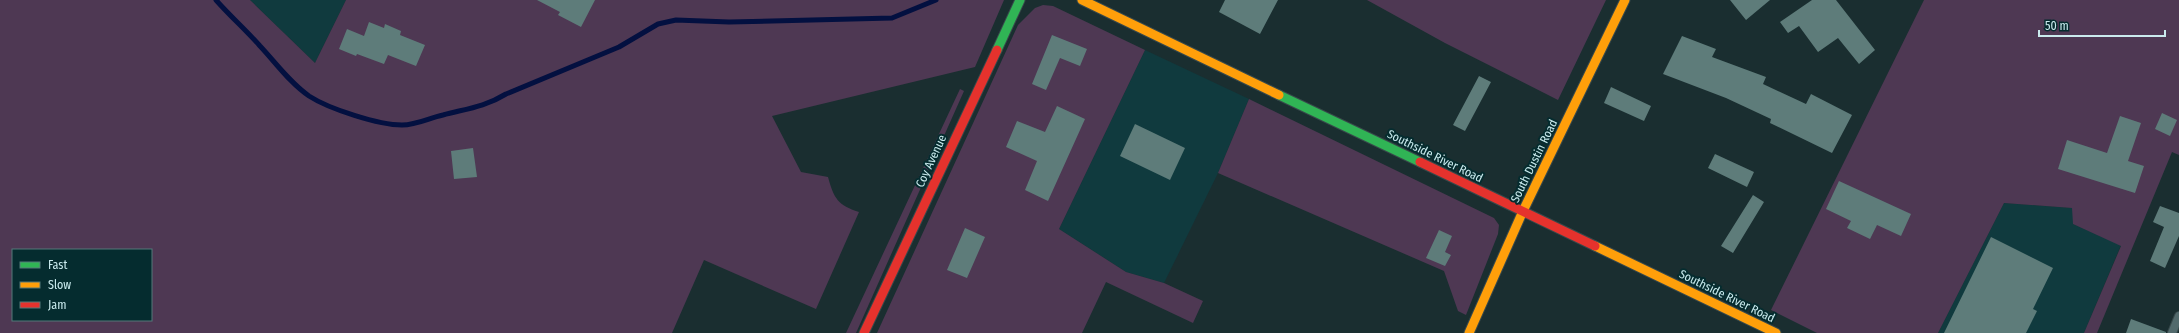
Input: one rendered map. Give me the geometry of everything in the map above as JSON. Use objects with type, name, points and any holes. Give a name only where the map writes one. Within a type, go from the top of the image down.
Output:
[{"type":"main road","name":"Coy Avenue","points":[[864,333],[1020,0]]},
{"type":"main road","name":"Southside River Road","points":[[1082,0],[1776,333]]},
{"type":"main road","name":"South Dustin Road","points":[[1469,333],[1523,211],[1625,0]]},
{"type":"lane","points":[[2172,333],[2179,316]]},
{"type":"shaded area","points":[[0,0],[250,0],[315,63],[346,0],[1004,0],[975,67],[772,116],[801,172],[828,177],[832,191],[838,200],[846,207],[859,212],[816,309],[704,260],[672,333],[0,333]]},
{"type":"shaded area","points":[[250,0],[346,0],[315,63]]},
{"type":"shaded area","points":[[1367,0],[1606,0],[1558,100],[1445,43]]},
{"type":"shaded area","points":[[1924,0],[2179,0],[2179,155],[2172,152],[2097,333],[2084,333],[2121,246],[2073,224],[2072,208],[2004,203],[1938,333],[1817,333],[1771,310]]},
{"type":"shaded area","points":[[1043,5],[1053,6],[1145,50],[1059,229],[1126,272],[1164,283],[1203,301],[1193,323],[1106,282],[1082,333],[877,333],[1018,25],[1035,8]]},
{"type":"shaded area","points":[[1145,50],[1249,99],[1218,173],[1164,283],[1126,272],[1059,229]]},
{"type":"shaded area","points":[[960,89],[964,91],[856,333],[846,333]]},
{"type":"shaded area","points":[[1249,99],[1494,218],[1499,225],[1498,234],[1466,315],[1458,311],[1444,271],[1218,173]]},
{"type":"shaded area","points":[[2004,203],[2073,208],[2073,224],[2121,245],[2084,333],[1938,333]]},
{"type":"building","points":[[537,0],[595,0],[581,27],[558,15],[560,12]]},
{"type":"building","points":[[1225,0],[1278,0],[1260,34],[1219,12]]},
{"type":"building","points":[[1730,0],[1770,0],[1746,20]]},
{"type":"building","points":[[1812,0],[1836,0],[1875,50],[1859,64],[1838,38],[1818,52],[1799,26],[1788,33],[1780,22]]},
{"type":"building","points":[[369,22],[384,28],[385,24],[401,31],[400,35],[425,45],[416,66],[388,55],[384,64],[357,54],[356,56],[339,49],[347,29],[364,36]]},
{"type":"building","points":[[1052,35],[1087,49],[1080,66],[1060,58],[1046,90],[1032,84]]},
{"type":"building","points":[[1682,36],[1716,49],[1712,57],[1766,77],[1763,84],[1806,104],[1811,94],[1852,115],[1832,153],[1770,123],[1771,119],[1726,98],[1663,74]]},
{"type":"building","points":[[1479,76],[1491,82],[1465,131],[1453,125]]},
{"type":"building","points":[[1611,87],[1651,106],[1644,121],[1604,103]]},
{"type":"building","points":[[1057,106],[1085,119],[1048,201],[1025,190],[1037,161],[1006,147],[1017,121],[1045,132]]},
{"type":"building","points":[[2162,113],[2177,120],[2170,136],[2155,129]]},
{"type":"building","points":[[2120,116],[2141,123],[2128,161],[2144,166],[2135,193],[2058,169],[2067,140],[2107,153]]},
{"type":"building","points":[[1135,124],[1185,148],[1170,180],[1120,156]]},
{"type":"building","points":[[473,148],[477,177],[454,179],[451,151]]},
{"type":"building","points":[[1715,154],[1754,172],[1747,187],[1708,168]]},
{"type":"building","points":[[1839,181],[1911,214],[1901,236],[1877,225],[1870,239],[1847,228],[1851,221],[1826,209]]},
{"type":"building","points":[[1753,195],[1764,202],[1733,253],[1721,246]]},
{"type":"building","points":[[2160,206],[2179,213],[2179,236],[2165,268],[2150,261],[2164,227],[2153,222]]},
{"type":"building","points":[[965,228],[985,237],[967,278],[947,270]]},
{"type":"building","points":[[1439,230],[1452,236],[1445,252],[1451,255],[1445,266],[1426,258]]},
{"type":"building","points":[[1991,237],[2053,268],[2033,309],[2037,311],[2026,333],[1944,333]]},
{"type":"building","points":[[2131,319],[2166,332],[2166,333],[2126,333]]},
{"type":"waterway","points":[[216,0],[255,40],[289,79],[309,96],[341,111],[381,122],[402,125],[418,123],[490,102],[619,47],[658,24],[676,20],[729,22],[892,18],[936,0]]},
{"type":"traffic: fast","points":[[997,50],[1020,0]]},
{"type":"traffic: fast","points":[[1279,95],[1420,162]]},
{"type":"traffic: slow","points":[[1082,0],[1279,95]]},
{"type":"traffic: slow","points":[[1469,333],[1523,211],[1625,0]]},
{"type":"traffic: slow","points":[[1595,246],[1776,333]]},
{"type":"traffic: jam","points":[[864,333],[997,50]]},
{"type":"traffic: jam","points":[[1420,162],[1595,246]]}]
